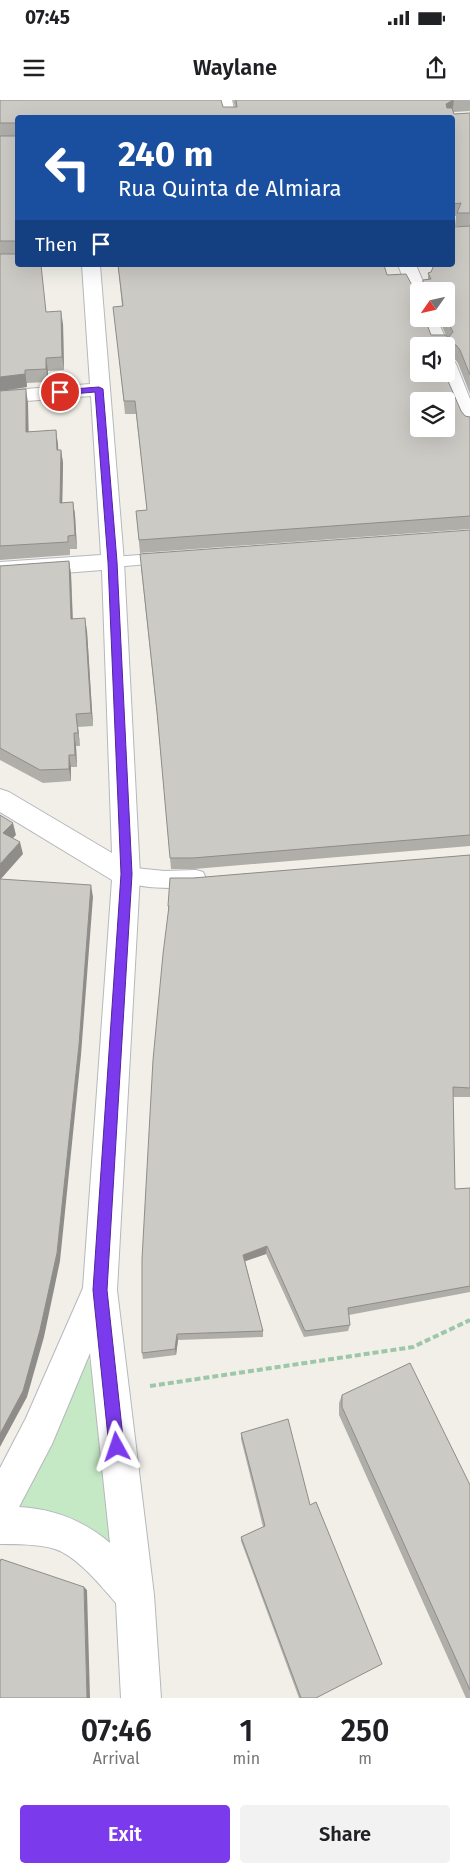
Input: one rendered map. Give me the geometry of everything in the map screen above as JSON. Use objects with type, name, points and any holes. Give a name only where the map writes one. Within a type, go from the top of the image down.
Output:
[{"type":"street","points":[[91,267],[113,562],[126,874],[100,1290],[135,1595],[141,1698]]},
{"type":"street","points":[[407,267],[413,282]]},
{"type":"street","points":[[453,382],[470,423]]},
{"type":"street","points":[[0,397],[99,389]]},
{"type":"street","points":[[0,570],[113,562]]},
{"type":"street","points":[[0,799],[126,874]]},
{"type":"street","points":[[0,1505],[39,1431],[100,1290]]},
{"type":"street","points":[[0,1525],[33,1527],[68,1535],[101,1559],[135,1595]]},
{"type":"lane","points":[[226,100],[229,115]]},
{"type":"lane","points":[[113,562],[180,557]]},
{"type":"lane","points":[[126,874],[164,879],[214,877]]},
{"type":"path","points":[[112,1392],[413,1347],[470,1320]]},
{"type":"green space","points":[[86,1347],[100,1404],[121,1560],[12,1512]]},
{"type":"building","points":[[0,100],[221,100],[223,107],[237,107],[236,100],[453,100],[446,104],[447,108],[452,108],[454,114],[470,113],[470,213],[457,213],[461,203],[455,204],[455,115],[15,115],[15,123],[0,123]]},
{"type":"building","points":[[0,136],[15,136],[15,241],[0,241]]},
{"type":"building","points":[[470,226],[470,375],[460,350],[455,345],[455,337],[449,337],[453,332],[451,328],[455,328],[455,282],[423,282],[423,280],[431,279],[428,273],[431,272],[433,267],[455,267],[455,227]]},
{"type":"building","points":[[0,254],[15,254],[15,267],[41,267],[46,312],[61,311],[62,357],[46,358],[46,369],[25,370],[25,374],[0,377]]},
{"type":"building","points":[[118,267],[385,267],[387,275],[406,274],[410,282],[410,328],[428,328],[431,335],[446,335],[447,337],[410,337],[410,382],[448,382],[453,392],[410,392],[410,437],[455,437],[455,397],[461,411],[465,416],[470,417],[470,516],[139,540],[136,511],[147,510],[135,401],[124,401],[113,307],[123,306]]},
{"type":"building","points":[[26,389],[26,432],[56,430],[57,450],[61,450],[60,503],[73,502],[75,535],[68,536],[68,542],[0,546],[0,391]]},
{"type":"building","points":[[470,530],[470,835],[193,858],[170,858],[140,554]]},
{"type":"building","points":[[69,561],[71,619],[85,618],[91,713],[76,714],[78,733],[74,733],[75,755],[69,755],[69,769],[40,770],[0,748],[0,566]]},
{"type":"building","points":[[0,815],[13,823],[3,833],[20,842],[0,864]]},
{"type":"building","points":[[470,855],[470,1088],[453,1087],[455,1189],[470,1188],[470,1286],[348,1308],[350,1325],[305,1331],[267,1246],[243,1255],[263,1331],[177,1334],[175,1349],[142,1353],[142,1259],[153,1060],[169,906],[170,878],[193,878]]},
{"type":"building","points":[[0,879],[91,885],[79,1045],[57,1253],[40,1330],[23,1391],[0,1434]]},
{"type":"building","points":[[410,1363],[470,1485],[470,1690],[342,1407],[342,1395]]},
{"type":"building","points":[[288,1419],[310,1505],[316,1502],[382,1664],[316,1698],[301,1698],[241,1537],[265,1526],[241,1433]]},
{"type":"building","points":[[1,1559],[84,1587],[87,1698],[0,1698]]},
{"type":"route","points":[[60,392],[99,389],[113,562],[126,874],[100,1290],[117,1447]]}]
